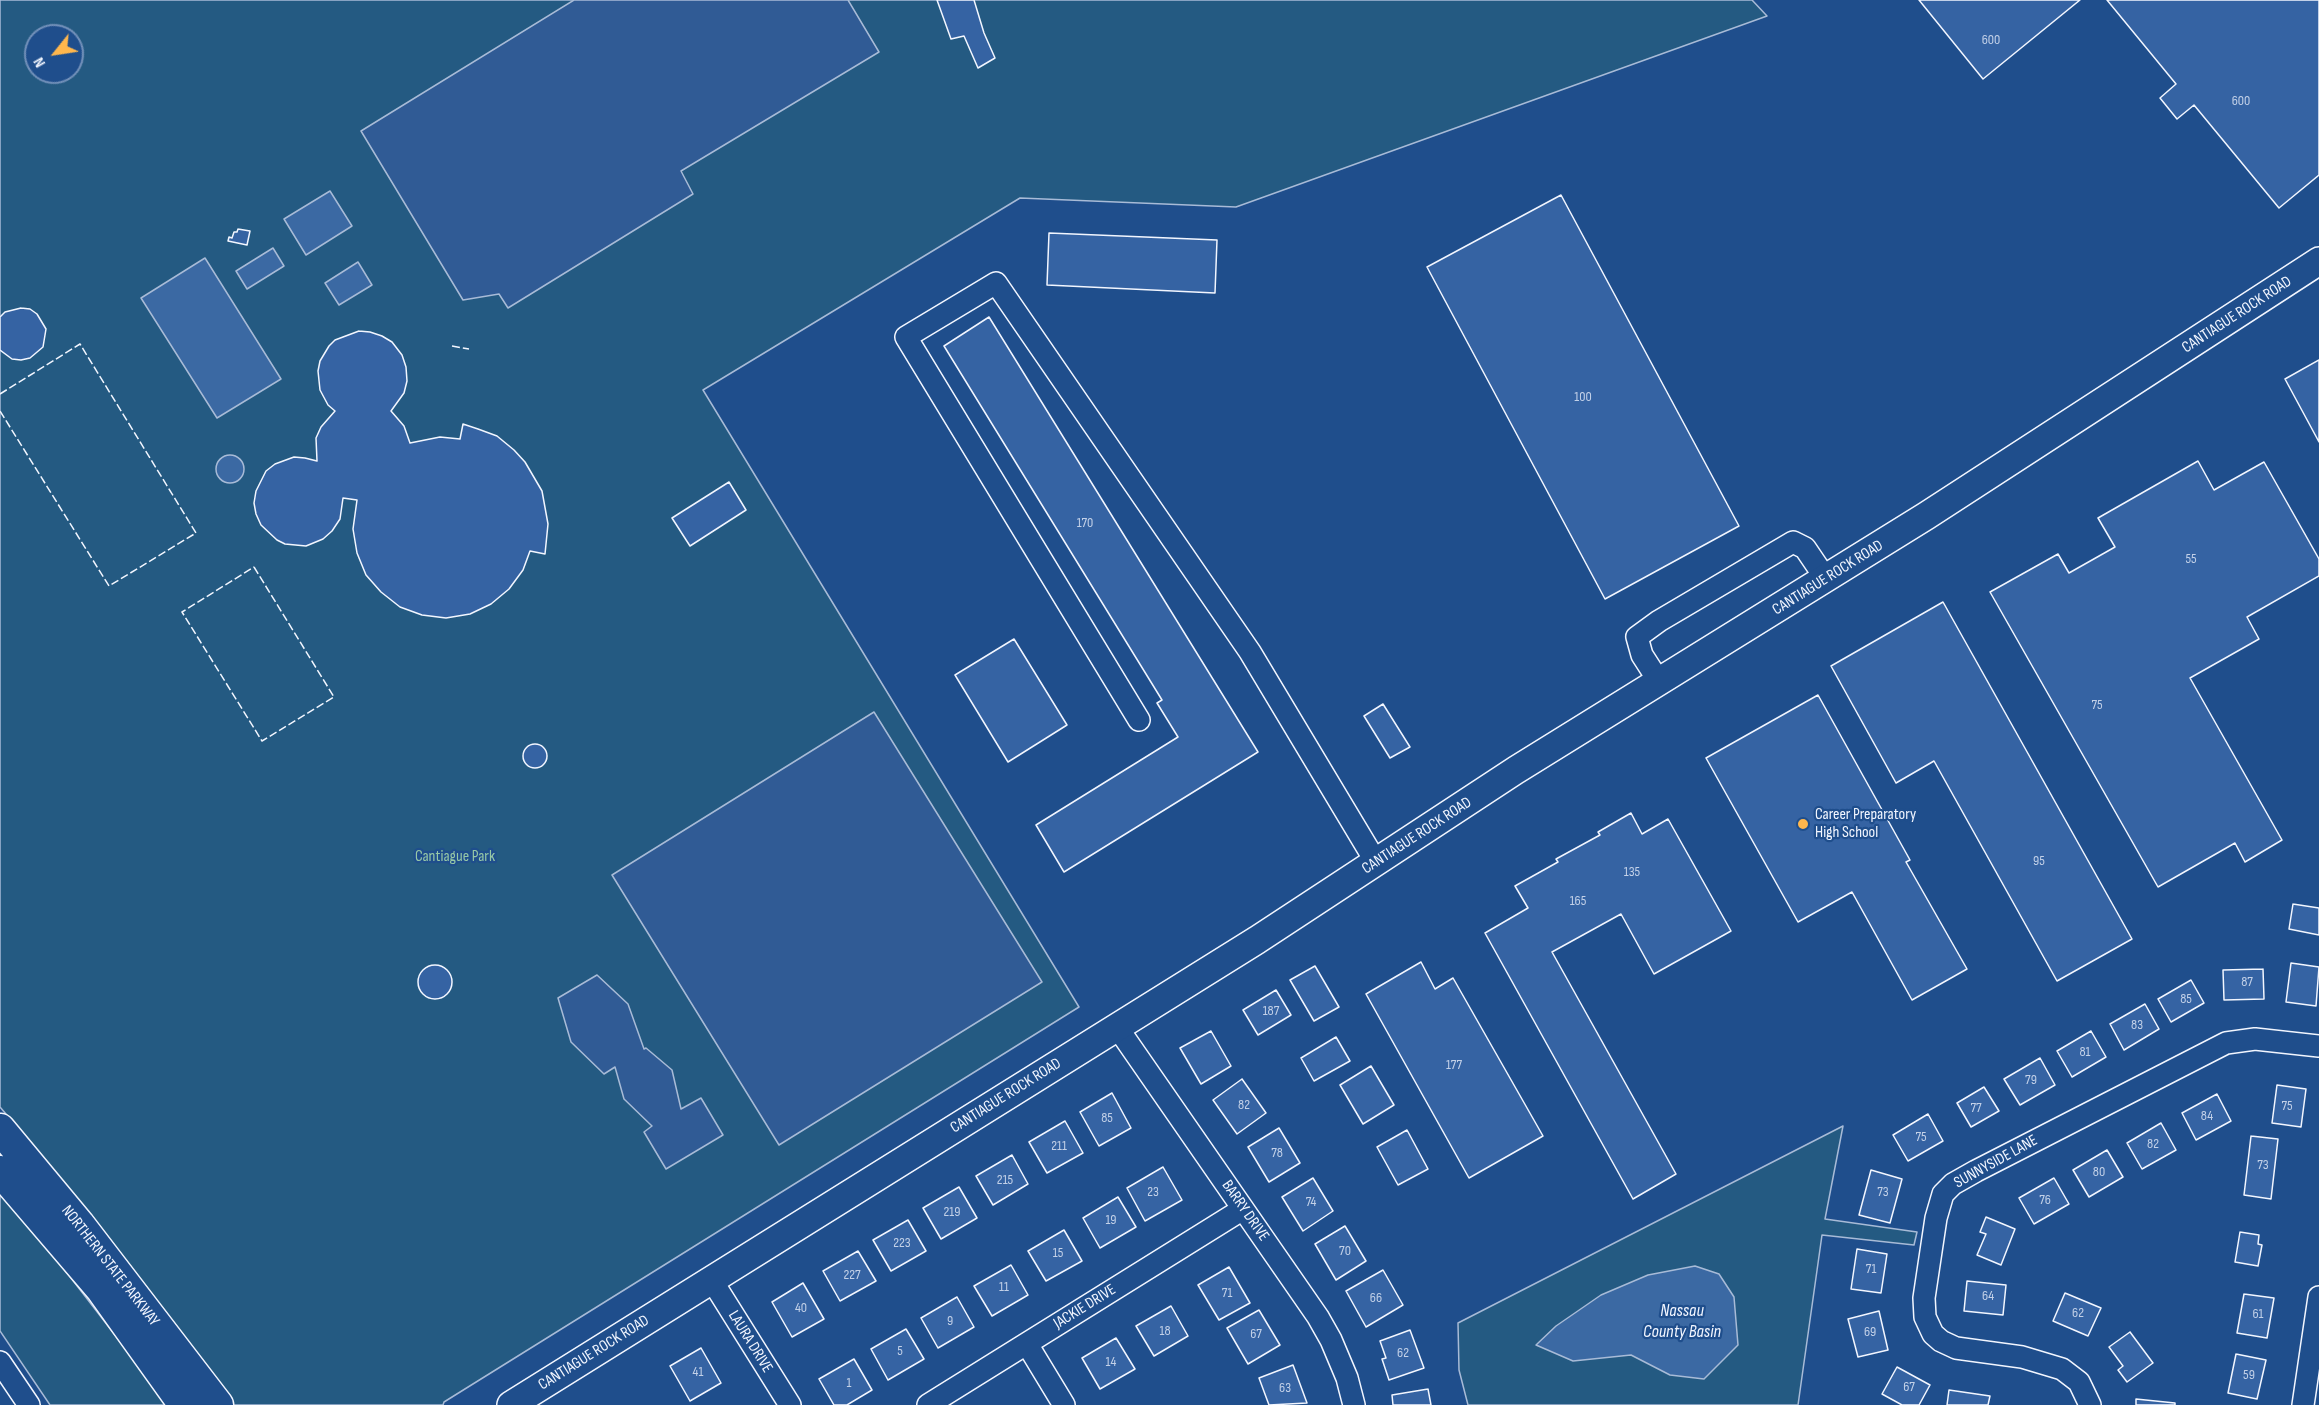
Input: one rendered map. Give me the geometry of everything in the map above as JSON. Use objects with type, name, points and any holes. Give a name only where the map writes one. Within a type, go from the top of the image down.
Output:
[{"type":"highway","name":"NORTHERN STATE PARKWAY","points":[[0,1129],[79,1224],[218,1405]]},
{"type":"highway","name":"NORTHERN STATE PARKWAY","points":[[0,1171],[101,1289],[184,1405]]},
{"type":"main road","name":"CANTIAGUE ROCK ROAD","points":[[511,1405],[1117,1027],[1516,770],[1826,579],[2319,261]]},
{"type":"street","points":[[1139,720],[906,337],[996,283],[1250,652],[1376,862]]},
{"type":"street","points":[[1660,682],[1642,655],[1637,637],[1659,621],[1793,542],[1805,548],[1826,579]]},
{"type":"street","name":"BARRY DRIVE","points":[[1117,1027],[1318,1317],[1331,1340],[1347,1378],[1354,1405]]},
{"type":"street","name":"SUNNYSIDE LANE","points":[[2090,1405],[2079,1382],[2062,1369],[2022,1358],[1956,1348],[1941,1341],[1933,1334],[1925,1317],[1924,1298],[1936,1218],[1943,1194],[1953,1184],[1976,1171],[2226,1043],[2255,1039],[2319,1046]]},
{"type":"street","name":"JACKIE DRIVE","points":[[928,1405],[1243,1209]]},
{"type":"street","name":"LAURA DRIVE","points":[[711,1279],[790,1405]]},
{"type":"street","points":[[2303,1405],[2313,1380],[2319,1297]]},
{"type":"street","points":[[1027,1344],[1064,1405]]},
{"type":"street","points":[[0,1362],[29,1405]]},
{"type":"green space","name":"Cantiague Park","points":[[0,0],[1752,0],[1767,16],[1236,207],[1020,198],[703,390],[1079,1007],[444,1402],[443,1405],[230,1405],[186,1341],[0,1107]]},
{"type":"green space","points":[[1843,1126],[1825,1219],[1917,1232],[1914,1245],[1822,1235],[1798,1405],[1468,1405],[1459,1370],[1458,1323]]},
{"type":"green space","points":[[0,1188],[169,1405],[50,1405],[0,1331]]},
{"type":"shaded area","points":[[574,0],[848,0],[879,52],[681,171],[693,194],[508,308],[499,294],[463,300],[361,131]]},
{"type":"shaded area","points":[[874,712],[1042,982],[779,1145],[612,875]]},
{"type":"shaded area","points":[[597,975],[628,1004],[644,1049],[646,1048],[672,1070],[681,1109],[701,1098],[723,1135],[666,1169],[644,1132],[652,1126],[624,1099],[615,1067],[604,1074],[571,1042],[558,998]]},
{"type":"water","points":[[330,191],[352,226],[306,255],[284,219]]},
{"type":"water","points":[[273,248],[284,266],[247,289],[236,271]]},
{"type":"water","points":[[205,258],[281,379],[217,418],[141,298]]},
{"type":"water","points":[[358,262],[372,285],[339,305],[325,283]]},
{"type":"water","points":[[230,455],[240,459],[244,469],[240,479],[230,483],[220,479],[216,469],[220,459]]},
{"type":"water","name":"Nassau County Basin","points":[[1695,1266],[1719,1274],[1734,1297],[1738,1345],[1704,1379],[1670,1375],[1631,1355],[1573,1361],[1536,1345],[1556,1326],[1601,1295],[1648,1275]]},
{"type":"building","points":[[937,0],[974,0],[984,33],[995,58],[978,68],[964,36],[951,39]]},
{"type":"building","points":[[1919,0],[2080,0],[1983,79]]},
{"type":"building","points":[[2107,0],[2319,0],[2319,175],[2279,208],[2194,105],[2177,119],[2160,98],[2176,84]]},
{"type":"building","points":[[1561,195],[1739,526],[1605,599],[1427,267]]},
{"type":"building","points":[[238,229],[250,231],[247,245],[228,241]]},
{"type":"building","points":[[1049,233],[1217,240],[1215,293],[1047,285]]},
{"type":"building","points":[[21,308],[30,309],[37,314],[46,329],[43,347],[30,358],[21,360],[12,359],[0,350],[0,317],[5,312]]},
{"type":"building","points":[[989,317],[1258,752],[1064,872],[1036,825],[1178,737],[1157,703],[1162,700],[944,346]]},
{"type":"building","points":[[359,331],[382,336],[392,342],[402,355],[407,381],[404,393],[391,411],[404,426],[410,443],[440,437],[460,439],[463,424],[478,429],[497,436],[514,450],[525,462],[542,491],[548,524],[545,554],[530,551],[523,570],[509,589],[491,604],[470,614],[446,618],[422,615],[400,607],[381,592],[366,575],[357,553],[353,529],[357,500],[343,498],[340,519],[332,531],[323,539],[306,546],[285,544],[277,540],[261,525],[256,514],[254,503],[256,491],[266,471],[275,464],[294,457],[317,461],[316,438],[321,427],[335,411],[328,405],[320,390],[318,371],[320,361],[335,340]]},
{"type":"building","points":[[2319,360],[2319,442],[2285,379]]},
{"type":"building","points":[[2198,461],[2214,490],[2264,462],[2319,559],[2319,576],[2247,617],[2259,639],[2190,678],[2282,840],[2245,862],[2235,843],[2158,887],[1990,592],[2058,554],[2069,573],[2115,547],[2098,518]]},
{"type":"building","points":[[729,482],[746,510],[690,546],[672,518]]},
{"type":"building","points":[[1943,602],[2132,939],[2057,981],[1934,761],[1896,783],[1831,666]]},
{"type":"building","points":[[1014,639],[1067,725],[1008,762],[955,675]]},
{"type":"building","points":[[1818,695],[1910,860],[1906,862],[1967,969],[1912,1000],[1852,892],[1798,922],[1706,758]]},
{"type":"building","points":[[1383,704],[1410,747],[1390,758],[1364,716]]},
{"type":"building","points":[[535,744],[540,745],[546,751],[546,761],[540,767],[535,768],[530,767],[524,761],[523,756],[524,751],[530,745]]},
{"type":"building","points":[[1631,813],[1642,834],[1668,819],[1731,931],[1654,974],[1621,914],[1552,952],[1676,1174],[1633,1199],[1485,933],[1528,908],[1515,886],[1558,862],[1556,859],[1600,835],[1598,832]]},
{"type":"building","points":[[2293,904],[2319,908],[2319,935],[2289,929]]},
{"type":"building","points":[[1421,962],[1435,989],[1453,978],[1543,1136],[1469,1178],[1366,994]]},
{"type":"building","points":[[2291,963],[2319,967],[2316,1006],[2286,1002]]},
{"type":"building","points":[[435,965],[447,970],[452,982],[447,994],[435,999],[423,994],[418,982],[423,970]]},
{"type":"building","points":[[1315,966],[1339,1007],[1314,1021],[1290,980]]},
{"type":"building","points":[[2263,969],[2264,999],[2224,1000],[2223,970]]},
{"type":"building","points":[[2191,980],[2204,1003],[2171,1022],[2158,999]]},
{"type":"building","points":[[1276,990],[1291,1015],[1258,1035],[1243,1010]]},
{"type":"building","points":[[2145,1004],[2159,1029],[2124,1050],[2110,1024]]},
{"type":"building","points":[[1211,1031],[1231,1066],[1201,1084],[1180,1048]]},
{"type":"building","points":[[2091,1031],[2106,1057],[2072,1077],[2057,1051]]},
{"type":"building","points":[[1336,1037],[1350,1061],[1314,1081],[1301,1058]]},
{"type":"building","points":[[2040,1058],[2055,1085],[2020,1105],[2004,1079]]},
{"type":"building","points":[[1371,1066],[1394,1105],[1363,1124],[1340,1085]]},
{"type":"building","points":[[1242,1079],[1266,1113],[1237,1134],[1213,1100]]},
{"type":"building","points":[[2277,1085],[2306,1089],[2301,1127],[2272,1123]]},
{"type":"building","points":[[1984,1087],[1999,1111],[1971,1127],[1957,1103]]},
{"type":"building","points":[[1112,1093],[1131,1128],[1099,1146],[1080,1112]]},
{"type":"building","points":[[2217,1094],[2231,1121],[2196,1140],[2182,1113]]},
{"type":"building","points":[[1928,1114],[1943,1141],[1908,1161],[1893,1135]]},
{"type":"building","points":[[1065,1121],[1083,1153],[1047,1173],[1029,1142]]},
{"type":"building","points":[[2161,1123],[2176,1150],[2142,1169],[2127,1143]]},
{"type":"building","points":[[1279,1128],[1300,1163],[1269,1182],[1248,1147]]},
{"type":"building","points":[[1407,1130],[1428,1169],[1398,1185],[1377,1147]]},
{"type":"building","points":[[2251,1136],[2278,1139],[2271,1199],[2244,1195]]},
{"type":"building","points":[[2107,1150],[2123,1177],[2089,1197],[2073,1170]]},
{"type":"building","points":[[1012,1155],[1028,1184],[993,1205],[976,1176]]},
{"type":"building","points":[[1163,1167],[1182,1200],[1145,1221],[1127,1188]]},
{"type":"building","points":[[1871,1170],[1902,1179],[1890,1223],[1859,1215]]},
{"type":"building","points":[[1313,1178],[1333,1211],[1303,1231],[1282,1197]]},
{"type":"building","points":[[2054,1178],[2069,1204],[2034,1224],[2019,1198]]},
{"type":"building","points":[[959,1187],[977,1218],[941,1239],[923,1208]]},
{"type":"building","points":[[1118,1197],[1136,1227],[1100,1248],[1083,1218]]},
{"type":"building","points":[[1986,1217],[2015,1229],[2001,1265],[1977,1255],[1986,1234],[1980,1232]]},
{"type":"building","points":[[908,1220],[926,1251],[891,1271],[873,1240]]},
{"type":"building","points":[[1345,1226],[1366,1261],[1336,1280],[1315,1244]]},
{"type":"building","points":[[1064,1230],[1082,1261],[1046,1281],[1028,1251]]},
{"type":"building","points":[[2240,1232],[2259,1235],[2258,1244],[2262,1245],[2258,1266],[2235,1262]]},
{"type":"building","points":[[1857,1249],[1887,1254],[1881,1293],[1851,1289]]},
{"type":"building","points":[[858,1251],[876,1281],[840,1301],[823,1271]]},
{"type":"building","points":[[1011,1265],[1028,1295],[992,1316],[974,1286]]},
{"type":"building","points":[[1229,1267],[1250,1303],[1219,1320],[1198,1285]]},
{"type":"building","points":[[1383,1270],[1403,1305],[1366,1327],[1346,1291]]},
{"type":"building","points":[[1967,1281],[2006,1285],[2003,1315],[1964,1311]]},
{"type":"building","points":[[803,1283],[824,1319],[792,1337],[772,1302]]},
{"type":"building","points":[[2065,1293],[2101,1308],[2088,1336],[2053,1321]]},
{"type":"building","points":[[2244,1294],[2274,1298],[2267,1338],[2237,1333]]},
{"type":"building","points":[[957,1297],[974,1327],[938,1348],[921,1318]]},
{"type":"building","points":[[1171,1306],[1188,1336],[1154,1356],[1136,1326]]},
{"type":"building","points":[[1259,1310],[1280,1345],[1248,1364],[1227,1328]]},
{"type":"building","points":[[1879,1311],[1888,1350],[1858,1357],[1848,1319]]},
{"type":"building","points":[[906,1329],[924,1359],[888,1380],[871,1349]]},
{"type":"building","points":[[1410,1330],[1424,1368],[1389,1380],[1382,1359],[1386,1358],[1380,1341]]},
{"type":"building","points":[[2130,1332],[2153,1363],[2127,1382],[2118,1370],[2123,1366],[2109,1347]]},
{"type":"building","points":[[1116,1338],[1135,1369],[1100,1389],[1082,1358]]},
{"type":"building","points":[[701,1348],[721,1383],[690,1401],[670,1366]]},
{"type":"building","points":[[2236,1354],[2266,1360],[2257,1399],[2228,1393]]},
{"type":"building","points":[[854,1359],[872,1390],[847,1405],[834,1405],[819,1379]]},
{"type":"building","points":[[1293,1365],[1307,1403],[1269,1405],[1259,1378]]},
{"type":"building","points":[[1897,1367],[1930,1385],[1919,1405],[1902,1405],[1882,1394]]},
{"type":"building","points":[[1428,1389],[1431,1405],[1393,1405],[1392,1395]]},
{"type":"building","points":[[1949,1390],[1990,1396],[1988,1405],[1947,1405]]},
{"type":"building","points":[[2136,1399],[2175,1403],[2175,1405],[2136,1405]]},
{"type":"fence","points":[[0,394],[80,344],[196,533],[109,586],[0,411]]},
{"type":"fence","points":[[452,346],[469,349]]},
{"type":"fence","points":[[254,567],[334,697],[262,741],[182,612],[254,567]]},
{"type":"place","name":"Career Preparatory High School","points":[[1803,824]]}]
